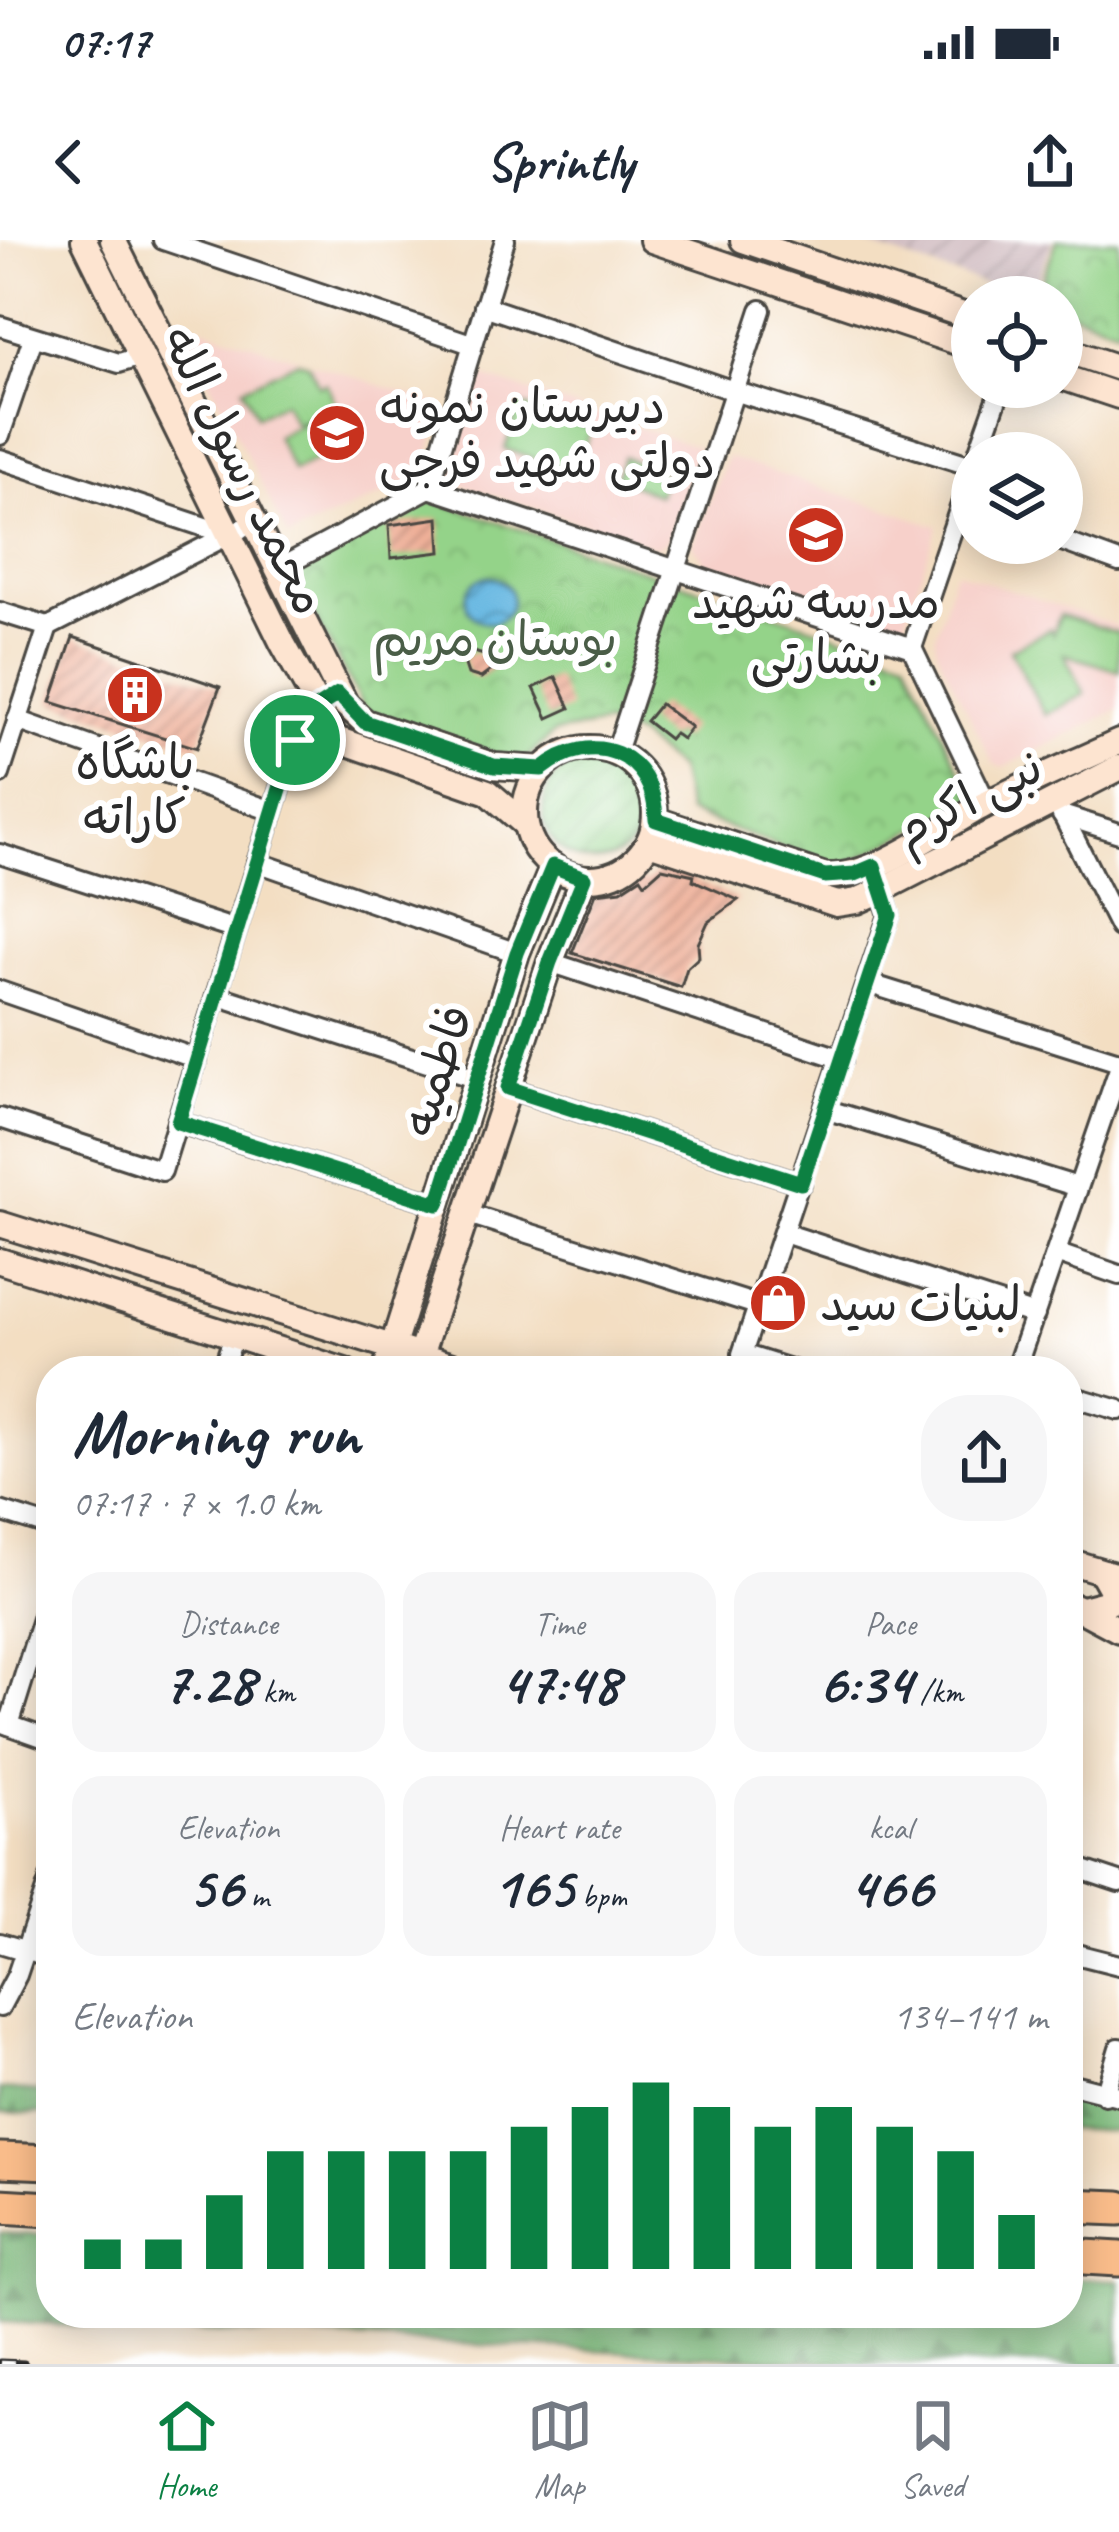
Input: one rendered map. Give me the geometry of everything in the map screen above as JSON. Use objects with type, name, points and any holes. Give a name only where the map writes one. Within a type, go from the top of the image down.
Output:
[{"type":"highway","points":[[0,2160],[36,2161]]},
{"type":"highway","points":[[0,2206],[36,2208]]},
{"type":"highway","points":[[1083,2207],[1119,2208]]},
{"type":"highway","points":[[1083,2257],[1119,2258]]},
{"type":"street","name":"محمد رسول الله","points":[[84,240],[229,535],[327,701],[365,722],[494,766],[542,769],[576,749],[616,752]]},
{"type":"street","name":"محمد رسول الله","points":[[113,240],[280,568],[336,739],[488,792],[526,825],[531,841],[553,866]]},
{"type":"street","points":[[163,240],[471,344]]},
{"type":"street","points":[[280,568],[429,488],[506,240]]},
{"type":"street","points":[[652,240],[951,339]]},
{"type":"street","points":[[743,240],[951,311]]},
{"type":"street","points":[[484,306],[951,462]]},
{"type":"street","points":[[553,866],[584,878],[604,877],[638,858],[652,831],[651,788],[643,773],[616,752],[761,310]]},
{"type":"street","points":[[0,326],[119,363],[142,356]]},
{"type":"street","points":[[0,435],[33,338]]},
{"type":"street","points":[[1083,356],[1119,368]]},
{"type":"street","points":[[1083,384],[1119,396]]},
{"type":"street","points":[[0,459],[229,535]]},
{"type":"street","points":[[429,488],[912,648],[987,804]]},
{"type":"street","points":[[0,612],[48,627],[255,520]]},
{"type":"street","points":[[912,648],[951,546]]},
{"type":"street","points":[[1083,549],[1119,562]]},
{"type":"street","points":[[0,774],[48,627]]},
{"type":"street","points":[[0,1118],[162,1171],[295,740],[327,701]]},
{"type":"street","points":[[17,720],[272,811]]},
{"type":"street","name":"نبی اکرم","points":[[652,831],[822,902],[857,901],[877,878],[987,804],[1119,742]]},
{"type":"street","name":"نبی اکرم","points":[[877,878],[1058,808],[1119,768]]},
{"type":"street","points":[[526,825],[527,795],[542,769]]},
{"type":"street","points":[[1058,808],[1119,833]]},
{"type":"street","points":[[1058,808],[1119,927]]},
{"type":"street","points":[[0,854],[236,931]]},
{"type":"street","points":[[257,862],[517,953]]},
{"type":"street","name":"فاطمیه","points":[[389,1356],[517,953],[553,866]]},
{"type":"street","name":"فاطمیه","points":[[420,1356],[550,962],[584,878]]},
{"type":"street","points":[[748,1356],[742,1354],[890,915],[877,878]]},
{"type":"street","points":[[550,962],[842,1060]]},
{"type":"street","points":[[867,983],[1119,1065],[1110,1126],[1078,1187],[1020,1356]]},
{"type":"street","points":[[0,991],[197,1059]]},
{"type":"street","points":[[216,995],[477,1079]]},
{"type":"street","points":[[508,1088],[801,1183]]},
{"type":"street","points":[[825,1109],[1078,1187]]},
{"type":"street","points":[[178,1122],[438,1204]]},
{"type":"street","points":[[468,1214],[760,1306]]},
{"type":"street","points":[[0,1224],[377,1356]]},
{"type":"street","points":[[784,1233],[1034,1315]]},
{"type":"street","points":[[1056,1253],[1119,1275]]},
{"type":"street","points":[[0,1262],[297,1356]]},
{"type":"street","points":[[227,1356],[234,1336]]},
{"type":"street","points":[[1083,1399],[1119,1410]]},
{"type":"street","points":[[1,1514],[36,1523]]},
{"type":"street","points":[[1083,1605],[1109,1602],[1111,1574]]},
{"type":"street","points":[[1083,1610],[1119,1630]]},
{"type":"street","points":[[36,1632],[4,1723],[36,1735]]},
{"type":"street","points":[[1083,1870],[1119,1882]]},
{"type":"street","points":[[0,2007],[36,1919]]},
{"type":"street","points":[[0,1943],[36,1955]]},
{"type":"street","points":[[1083,1956],[1119,1965]]},
{"type":"street","points":[[1083,2087],[1112,2096],[1119,2048]]},
{"type":"shaded area","points":[[851,240],[1053,240],[1039,276],[959,276]]},
{"type":"shaded area","name":"دبیرستان نمونه دولتی شهید فرجی","points":[[179,320],[443,406],[423,476],[288,537]]},
{"type":"shaded area","points":[[484,377],[698,447],[668,540],[656,547],[459,484],[451,472]]},
{"type":"shaded area","name":"مدرسه شهید بشارتی","points":[[727,457],[938,526],[903,627],[705,563],[693,545]]},
{"type":"shaded area","points":[[955,571],[1119,627],[1119,709],[1003,768],[994,764],[937,651],[935,637]]},
{"type":"green space","points":[[1057,240],[1119,240],[1119,329],[1083,316],[1083,276],[1044,276]]},
{"type":"green space","points":[[298,361],[309,364],[319,386],[326,383],[336,404],[295,424],[284,402],[257,416],[243,388]]},
{"type":"green space","points":[[519,405],[591,429],[576,473],[505,449]]},
{"type":"green space","points":[[338,406],[355,441],[293,471],[276,436]]},
{"type":"green space","points":[[623,457],[666,474],[658,495],[615,478]]},
{"type":"green space","name":"بوستان مریم","points":[[432,500],[906,658],[974,800],[838,868],[688,813],[678,769],[638,736],[605,724],[554,733],[521,763],[365,711],[291,571]]},
{"type":"green space","points":[[1060,615],[1119,633],[1119,671],[1064,654],[1085,694],[1045,715],[1010,650],[1050,629],[1053,634]]},
{"type":"green space","points":[[594,759],[614,763],[630,774],[641,790],[645,810],[641,830],[630,846],[614,857],[594,861],[574,857],[558,846],[547,830],[543,810],[547,790],[558,774],[574,763]]},
{"type":"green space","points":[[0,2089],[36,2092],[36,2113],[0,2112]]},
{"type":"green space","points":[[1083,2101],[1119,2102],[1119,2132],[1083,2130]]},
{"type":"green space","points":[[0,2233],[36,2234],[36,2324],[0,2322]]},
{"type":"green space","points":[[1083,2279],[1119,2280],[1119,2364],[884,2364],[126,2328],[1083,2328]]},
{"type":"water","points":[[489,577],[506,583],[512,600],[506,617],[489,623],[472,617],[466,600],[472,583]]},
{"type":"building","points":[[439,518],[441,552],[391,558],[389,525]]},
{"type":"building","name":"باشگاه کاراته","points":[[73,637],[220,687],[197,748],[51,702]]},
{"type":"building","points":[[473,652],[488,656],[493,669],[481,678],[468,674],[463,659]]},
{"type":"building","points":[[556,677],[570,708],[548,718],[534,688]]},
{"type":"building","points":[[660,704],[691,727],[682,739],[674,733],[669,739],[646,721]]},
{"type":"building","points":[[662,868],[694,875],[693,880],[738,900],[708,922],[698,944],[699,957],[687,968],[681,987],[572,953],[596,893],[621,890],[641,877],[645,883]]},
{"type":"railway","points":[[0,2363],[24,2364]]},
{"type":"place","name":"دبیرستان نمونه دولتی شهید فرجی","points":[[337,433]]},
{"type":"place","name":"مدرسه شهید بشارتی","points":[[816,535]]},
{"type":"place","name":"باشگاه کاراته","points":[[135,695]]},
{"type":"place","name":"لبنیات سید","points":[[778,1303]]},
{"type":"route","points":[[338,694],[365,722],[494,766],[542,769],[557,756],[597,747],[616,752],[643,773],[656,803],[656,820],[825,876],[842,877],[874,866],[890,915],[801,1183],[508,1088],[584,878],[553,866],[517,953],[438,1204],[178,1122],[295,740],[316,708],[338,694]]}]
